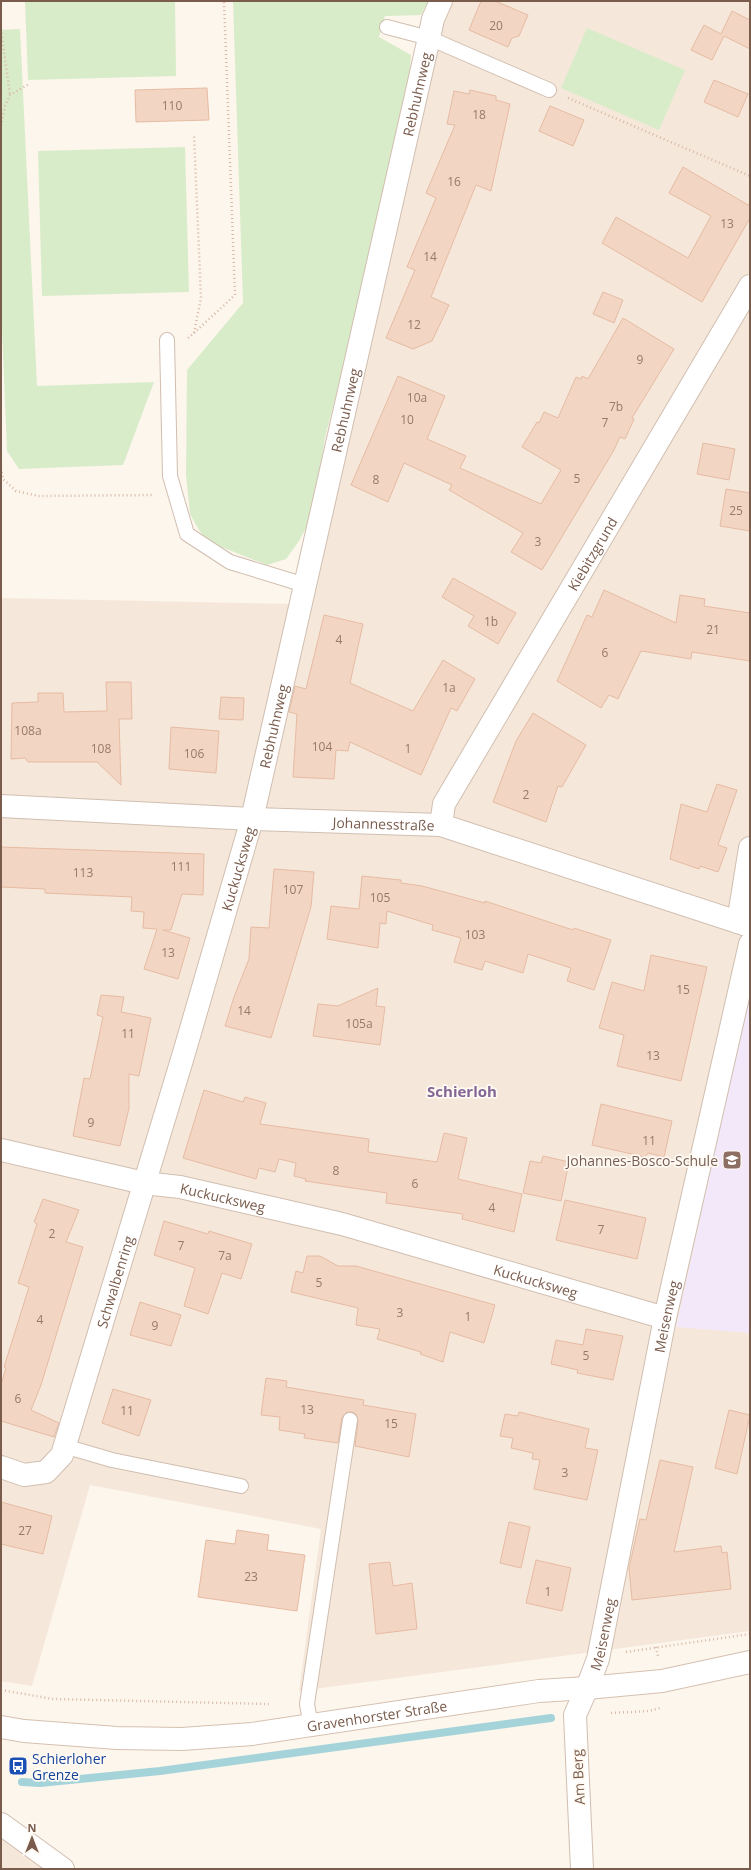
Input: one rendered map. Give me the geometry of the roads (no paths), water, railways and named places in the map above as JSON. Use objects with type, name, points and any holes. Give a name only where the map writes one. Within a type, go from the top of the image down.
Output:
[{"type":"street","name":"Rebhuhnweg","points":[[252,819],[433,19],[441,1]]},
{"type":"street","name":"Kiebitzgrund","points":[[441,825],[444,804],[750,286]]},
{"type":"street","name":"Johannesstraße","points":[[1,806],[252,819],[441,825],[744,924]]},
{"type":"street","name":"Kuckucksweg","points":[[252,819],[144,1183],[180,1187],[342,1224],[665,1318]]},
{"type":"street","points":[[744,924],[750,848]]},
{"type":"street","name":"Meisenweg","points":[[587,1688],[598,1659],[665,1318],[750,944]]},
{"type":"street","points":[[1,1150],[144,1183]]},
{"type":"street","name":"Schwalbenring","points":[[1,1467],[24,1475],[46,1472],[62,1455],[144,1183]]},
{"type":"street","name":"Gravenhorster Straße","points":[[1,1727],[73,1736],[182,1739],[252,1734],[539,1691],[662,1681],[750,1662]]},
{"type":"street","name":"Am Berg","points":[[582,1869],[575,1715],[587,1688]]},
{"type":"street","points":[[1,1824],[63,1869]]},
{"type":"lane","points":[[387,27],[429,38],[549,90]]},
{"type":"lane","points":[[167,340],[170,476],[187,534],[230,562],[305,585]]},
{"type":"lane","points":[[311,1726],[307,1704],[350,1420]]},
{"type":"lane","points":[[64,1446],[112,1460],[241,1486]]},
{"type":"waterway","points":[[22,1782],[40,1783],[160,1771],[551,1718]]},
{"type":"place","name":"Johannes-Bosco-Schule","points":[[732,1160]]},
{"type":"place","name":"Schierloher Grenze","points":[[18,1766]]},
{"type":"district","name":"Schierloh","points":[[462,1091]]}]
